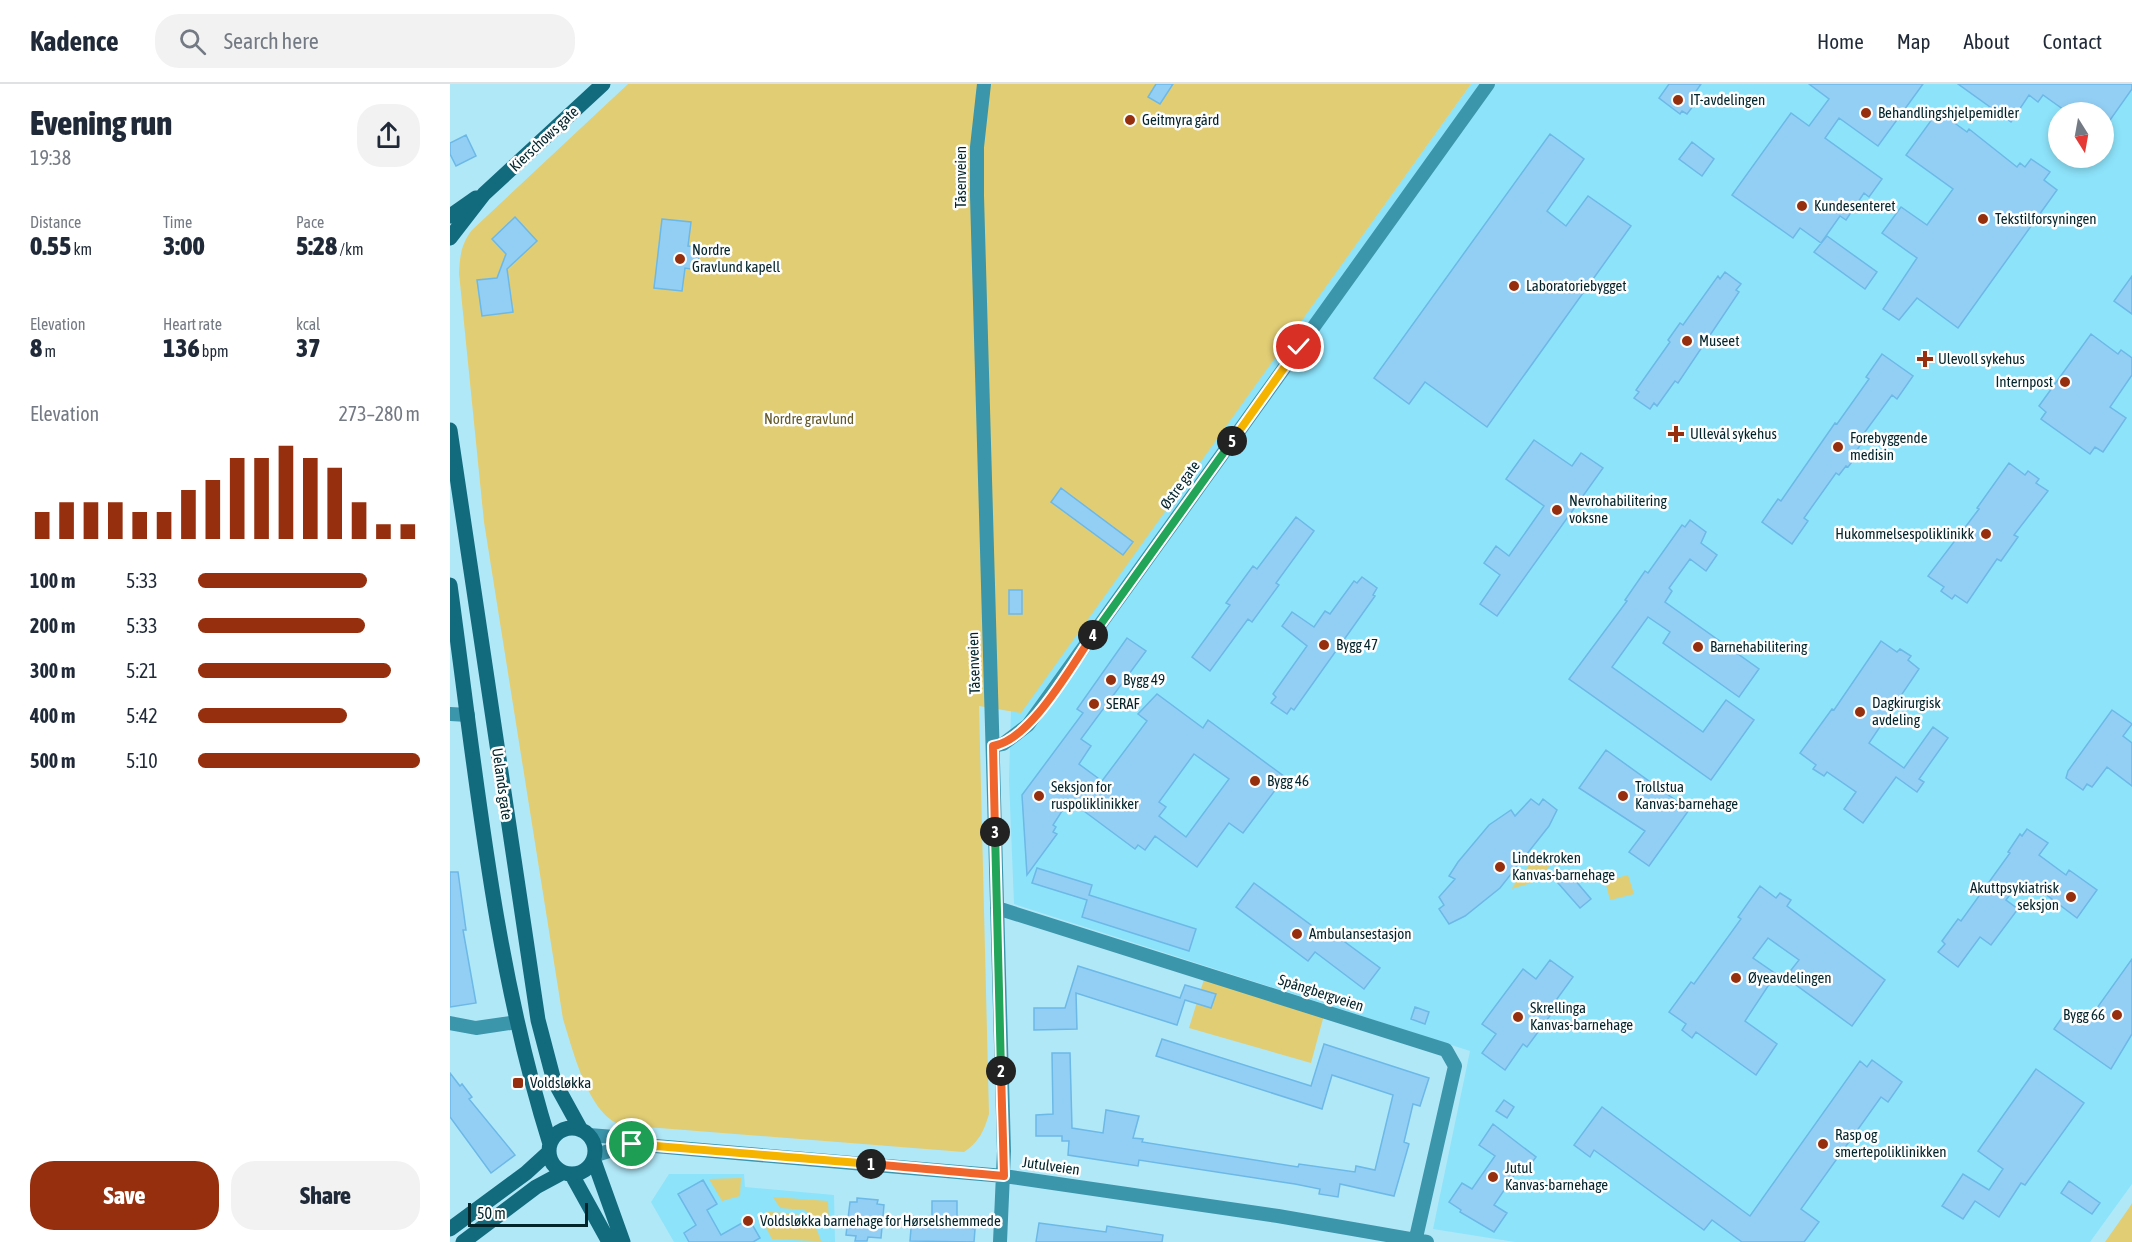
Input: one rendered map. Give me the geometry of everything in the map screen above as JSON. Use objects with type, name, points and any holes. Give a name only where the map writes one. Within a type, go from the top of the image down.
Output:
[{"type":"main road","name":"Kierschows gate","points":[[450,238],[484,194],[603,84]]},
{"type":"main road","name":"Kierschows gate","points":[[450,216],[484,194]]},
{"type":"main road","name":"Uelands gate","points":[[450,430],[538,1020],[554,1081],[585,1132],[623,1242]]},
{"type":"main road","name":"Uelands gate","points":[[450,585],[499,933],[537,1106],[553,1164],[567,1174],[609,1242]]},
{"type":"main road","points":[[450,1229],[526,1173],[550,1148],[563,1130],[585,1132]]},
{"type":"main road","points":[[463,1242],[536,1187],[567,1174],[581,1173],[595,1158]]},
{"type":"street","name":"Tåsenveien","points":[[984,84],[977,147],[977,196],[1004,1176],[1000,1242]]},
{"type":"street","name":"Østre gate","points":[[993,746],[1003,744],[1028,725],[1488,84]]},
{"type":"street","points":[[450,714],[468,716]]},
{"type":"street","name":"Spångbergveien","points":[[997,908],[1446,1050],[1455,1066],[1419,1242]]},
{"type":"street","points":[[450,1023],[476,1028],[517,1022]]},
{"type":"street","name":"Jutulveien","points":[[585,1132],[614,1137],[632,1144],[1004,1176],[1255,1213],[1419,1242]]},
{"type":"street","name":"Jutulveien","points":[[595,1158],[632,1144]]},
{"type":"shaded area","name":"Ullevål sykehus","points":[[1471,84],[2132,84],[2132,1184],[2090,1242],[1515,1242],[1433,1229],[1470,1051],[1014,904],[1009,780],[1011,711],[1021,712]]},
{"type":"shaded area","name":"Voldsløkka barnehage for Hørselshemmede","points":[[669,1174],[744,1174],[745,1187],[834,1195],[835,1242],[674,1242],[651,1202]]},
{"type":"green space","name":"Nordre gravlund","points":[[628,84],[1471,84],[1021,713],[979,706],[989,1114],[980,1136],[964,1152],[621,1125],[609,1119],[591,1095],[583,1080],[563,1019],[484,522],[459,273],[465,240],[472,230]]},
{"type":"green space","points":[[1543,854],[1550,862],[1545,874],[1536,881],[1511,889],[1530,864]]},
{"type":"green space","points":[[1628,875],[1634,894],[1610,900],[1605,881]]},
{"type":"green space","points":[[1205,976],[1324,1015],[1311,1063],[1189,1028]]},
{"type":"green space","points":[[741,1178],[740,1196],[722,1201],[709,1179]]},
{"type":"green space","points":[[773,1197],[828,1201],[829,1222],[819,1221],[804,1210],[780,1208]]},
{"type":"green space","points":[[2132,1203],[2132,1242],[2105,1242],[2129,1208]]},
{"type":"green space","points":[[767,1212],[801,1216],[813,1224],[821,1241],[835,1242],[772,1239],[761,1218]]},
{"type":"building","points":[[1156,84],[1173,84],[1160,104],[1148,97]]},
{"type":"building","name":"IT-avdelingen","points":[[1669,84],[1701,84],[1692,97],[1697,101],[1687,114],[1682,111],[1680,114],[1659,98]]},
{"type":"building","name":"Kundesenteret","points":[[1809,84],[1923,84],[1878,146],[1839,118],[1825,138],[1882,179],[1869,197],[1864,193],[1846,220],[1840,216],[1821,243],[1800,228],[1793,238],[1732,195],[1791,113],[1809,126],[1829,99]]},
{"type":"building","points":[[1958,84],[2132,84],[2132,89],[2114,114],[2114,102],[2053,102],[2043,95],[2038,102],[2029,95],[2011,122]]},
{"type":"building","name":"Tekstilforsyningen","points":[[1938,111],[1967,132],[1969,129],[2017,167],[2020,163],[2025,167],[2031,159],[2050,172],[2044,180],[2057,190],[1958,328],[1917,298],[1899,320],[1883,309],[1917,258],[1882,233],[1901,207],[1927,225],[1953,189],[1906,155]]},
{"type":"building","name":"Laboratoriebygget","points":[[1550,134],[1584,159],[1547,211],[1566,226],[1588,196],[1631,226],[1487,427],[1425,382],[1409,404],[1374,378]]},
{"type":"building","points":[[466,135],[476,156],[456,166],[450,154],[450,143]]},
{"type":"building","points":[[1692,142],[1714,159],[1702,176],[1679,159]]},
{"type":"building","points":[[515,217],[537,241],[507,269],[513,312],[482,316],[477,280],[497,278],[506,254],[492,239]]},
{"type":"building","name":"Nordre Gravlund kapell","points":[[662,219],[691,222],[688,246],[700,247],[697,270],[685,268],[682,291],[654,288]]},
{"type":"building","points":[[1827,236],[1877,272],[1865,289],[1814,252]]},
{"type":"building","name":"Museet","points":[[1725,272],[1741,284],[1736,290],[1739,292],[1678,383],[1675,381],[1657,406],[1654,403],[1650,409],[1634,398],[1639,392],[1636,390],[1670,342],[1668,340],[1680,323],[1683,325],[1718,276],[1720,279]]},
{"type":"building","points":[[2132,276],[2132,314],[2114,301]]},
{"type":"building","points":[[2091,334],[2118,354],[2121,350],[2132,358],[2132,375],[2110,407],[2126,418],[2103,452],[2095,447],[2090,454],[2041,419],[2046,412],[2039,406]]},
{"type":"building","name":"Forebyggende medisin","points":[[1882,354],[1913,376],[1897,399],[1892,395],[1859,440],[1862,442],[1856,452],[1858,454],[1839,475],[1836,473],[1804,518],[1808,521],[1792,544],[1762,522],[1778,499],[1781,501],[1835,423],[1837,424],[1869,379],[1866,377]]},
{"type":"building","points":[[1534,440],[1572,466],[1581,453],[1603,468],[1497,616],[1480,604],[1500,575],[1484,563],[1496,546],[1509,556],[1544,506],[1506,479]]},
{"type":"building","name":"Hukommelsespoliklinikk","points":[[2009,463],[2025,475],[2028,471],[2039,479],[2036,483],[2048,491],[2014,535],[2018,537],[2001,561],[1997,559],[1967,603],[1955,595],[1952,599],[1941,591],[1944,587],[1928,576],[1979,509],[1977,508]]},
{"type":"building","points":[[1061,488],[1133,542],[1123,555],[1051,502]]},
{"type":"building","points":[[1296,517],[1314,531],[1276,583],[1279,585],[1252,622],[1248,619],[1210,671],[1192,657],[1230,605],[1226,603],[1253,566],[1257,569]]},
{"type":"building","name":"Barnehabilitering","points":[[1690,520],[1706,532],[1701,543],[1717,555],[1706,571],[1690,559],[1669,588],[1672,591],[1665,602],[1759,669],[1739,697],[1663,643],[1670,632],[1648,617],[1612,667],[1703,732],[1726,700],[1754,720],[1711,780],[1569,679],[1627,601],[1625,600],[1645,571],[1648,573],[1682,525],[1685,527]]},
{"type":"building","name":"Bygg 47","points":[[1362,577],[1377,588],[1373,595],[1375,596],[1294,710],[1291,708],[1287,714],[1271,703],[1276,697],[1273,694],[1307,646],[1282,626],[1292,612],[1314,627],[1325,611],[1330,614],[1354,581],[1357,583]]},
{"type":"building","points":[[1009,590],[1022,590],[1022,614],[1009,614]]},
{"type":"building","name":"Bygg 46","points":[[1127,638],[1146,651],[1081,739],[1091,746],[1079,764],[1102,781],[1147,721],[1138,714],[1157,694],[1203,728],[1208,720],[1285,777],[1243,833],[1229,823],[1197,867],[1155,836],[1145,850],[1138,845],[1135,849],[1069,800],[1053,825],[1056,827],[1053,832],[1057,834],[1027,875],[1022,795],[1083,713],[1077,709]],"holes":[[[1194,754],[1229,779],[1186,837],[1159,816],[1166,807],[1159,802]]]},
{"type":"building","name":"Dagkirurgisk avdeling","points":[[1881,641],[1897,652],[1900,649],[1911,656],[1908,660],[1919,669],[1869,743],[1904,768],[1933,727],[1948,738],[1919,779],[1924,782],[1917,792],[1896,777],[1863,823],[1844,809],[1856,792],[1827,772],[1824,776],[1813,769],[1816,765],[1800,753],[1832,709],[1834,710]]},
{"type":"building","points":[[2112,710],[2132,724],[2123,736],[2132,743],[2132,786],[2107,767],[2092,787],[2087,784],[2083,790],[2066,778],[2068,771]]},
{"type":"building","points":[[1606,750],[1689,810],[1649,866],[1629,852],[1645,831],[1579,788]]},
{"type":"building","points":[[1531,799],[1539,805],[1543,799],[1557,810],[1549,826],[1500,888],[1465,916],[1449,924],[1439,909],[1444,905],[1439,897],[1455,879],[1449,876],[1458,862],[1489,825],[1511,810],[1515,816]]},
{"type":"building","name":"Akuttpsykiatrisk seksjon","points":[[2027,829],[2048,843],[2039,855],[2066,875],[2069,870],[2097,890],[2077,918],[2028,881],[2025,884],[2020,881],[2006,900],[2018,909],[1991,945],[1980,937],[1958,967],[1938,952],[1945,944],[1942,941],[1958,919],[1961,921],[2010,853],[2008,852],[2020,834],[2022,836]]},
{"type":"building","points":[[1037,868],[1092,885],[1089,895],[1196,929],[1189,951],[1082,917],[1087,900],[1032,883]]},
{"type":"building","points":[[450,872],[458,872],[466,930],[463,930],[476,1003],[450,1007]]},
{"type":"building","points":[[1569,873],[1591,899],[1580,908],[1558,883]]},
{"type":"building","name":"Ambulansestasjon","points":[[1254,883],[1326,936],[1330,931],[1380,968],[1364,989],[1315,952],[1308,961],[1236,907]]},
{"type":"building","name":"Øyeavdelingen","points":[[1760,886],[1776,898],[1780,893],[1791,900],[1787,906],[1885,980],[1852,1026],[1788,979],[1788,974],[1799,960],[1768,938],[1753,958],[1776,974],[1745,1021],[1777,1044],[1756,1075],[1696,1032],[1692,1038],[1682,1030],[1686,1024],[1669,1012],[1691,982],[1694,984],[1741,919],[1738,917]]},
{"type":"building","name":"Bygg 66","points":[[2132,959],[2132,1034],[2111,1069],[2054,1029],[2068,1009],[2087,1022]]},
{"type":"building","name":"Skrellinga Kanvas-barnehage","points":[[1550,960],[1573,977],[1554,1003],[1558,1005],[1527,1047],[1523,1044],[1505,1070],[1482,1053],[1496,1034],[1482,1024],[1523,969],[1536,979]]},
{"type":"building","points":[[1078,966],[1180,998],[1185,985],[1216,994],[1211,1008],[1185,1000],[1177,1025],[1076,993],[1077,1029],[1034,1030],[1034,1008],[1065,1008]]},
{"type":"building","points":[[1415,1007],[1429,1012],[1425,1024],[1411,1019]]},
{"type":"building","points":[[1162,1039],[1311,1086],[1324,1044],[1429,1078],[1420,1106],[1413,1104],[1404,1142],[1409,1144],[1394,1196],[1340,1184],[1338,1197],[1319,1194],[1320,1189],[1295,1184],[1139,1160],[1138,1166],[1068,1155],[1069,1141],[1062,1141],[1062,1136],[1036,1136],[1036,1115],[1053,1114],[1052,1053],[1070,1053],[1072,1128],[1103,1133],[1106,1110],[1139,1116],[1133,1138],[1143,1139],[1142,1142],[1298,1167],[1299,1164],[1355,1172],[1356,1166],[1375,1170],[1393,1095],[1332,1075],[1322,1109],[1156,1056]]},
{"type":"building","points":[[1872,1060],[1902,1082],[1888,1102],[1881,1097],[1801,1209],[1819,1222],[1804,1242],[1742,1242],[1712,1220],[1704,1230],[1594,1150],[1590,1157],[1574,1145],[1602,1107],[1750,1216],[1860,1061],[1867,1067]]},
{"type":"building","points":[[2036,1069],[2084,1103],[2025,1185],[2021,1183],[1999,1217],[1975,1201],[1963,1219],[1942,1206],[1963,1174],[1989,1190],[2003,1169],[1978,1151]]},
{"type":"building","points":[[450,1073],[460,1086],[462,1084],[472,1097],[469,1099],[515,1155],[491,1173],[450,1117]]},
{"type":"building","points":[[1504,1100],[1514,1107],[1507,1118],[1496,1111]]},
{"type":"building","name":"Jutul Kanvas-barnehage","points":[[1493,1124],[1536,1157],[1523,1175],[1517,1171],[1494,1205],[1507,1213],[1494,1232],[1460,1212],[1461,1210],[1449,1202],[1462,1183],[1472,1189],[1495,1156],[1479,1145]]},
{"type":"building","points":[[703,1180],[717,1204],[707,1210],[721,1235],[749,1219],[760,1238],[753,1242],[689,1242],[684,1233],[696,1225],[678,1194]]},
{"type":"building","points":[[2069,1181],[2100,1203],[2092,1214],[2061,1193]]},
{"type":"building","points":[[857,1198],[878,1200],[877,1204],[884,1205],[881,1238],[868,1237],[867,1241],[855,1241],[856,1236],[846,1235],[850,1202],[857,1202]]},
{"type":"building","points":[[932,1201],[957,1201],[957,1226],[975,1229],[974,1242],[910,1241],[912,1216],[932,1219]]},
{"type":"building","points":[[1039,1223],[1106,1232],[1107,1226],[1163,1235],[1162,1242],[1036,1242]]},
{"type":"place","name":"IT-avdelingen","points":[[1678,100]]},
{"type":"place","name":"Behandlingshjelpemidler","points":[[1866,113]]},
{"type":"place","name":"Geitmyra gård","points":[[1130,120]]},
{"type":"place","name":"Kundesenteret","points":[[1802,206]]},
{"type":"place","name":"Tekstilforsyningen","points":[[1983,219]]},
{"type":"place","name":"Nordre Gravlund kapell","points":[[680,259]]},
{"type":"place","name":"Laboratoriebygget","points":[[1514,286]]},
{"type":"place","name":"Museet","points":[[1687,341]]},
{"type":"place","name":"Ulevoll sykehus","points":[[1925,359]]},
{"type":"place","name":"Internpost","points":[[2065,382]]},
{"type":"place","name":"Ullevål sykehus","points":[[1676,434]]},
{"type":"place","name":"Forebyggende medisin","points":[[1838,447]]},
{"type":"place","name":"Nevrohabilitering voksne","points":[[1557,510]]},
{"type":"place","name":"Hukommelsespoliklinikk","points":[[1986,534]]},
{"type":"place","name":"Bygg 47","points":[[1324,645]]},
{"type":"place","name":"Barnehabilitering","points":[[1698,647]]},
{"type":"place","name":"Bygg 49","points":[[1111,680]]},
{"type":"place","name":"SERAF","points":[[1094,704]]},
{"type":"place","name":"Dagkirurgisk avdeling","points":[[1860,712]]},
{"type":"place","name":"Bygg 46","points":[[1255,781]]},
{"type":"place","name":"Seksjon for ruspoliklinikker","points":[[1039,796]]},
{"type":"place","name":"Trollstua Kanvas-barnehage","points":[[1623,796]]},
{"type":"place","name":"Lindekroken Kanvas-barnehage","points":[[1500,867]]},
{"type":"place","name":"Akuttpsykiatrisk seksjon","points":[[2071,897]]},
{"type":"place","name":"Ambulansestasjon","points":[[1297,934]]},
{"type":"place","name":"Øyeavdelingen","points":[[1736,978]]},
{"type":"place","name":"Bygg 66","points":[[2117,1015]]},
{"type":"place","name":"Skrellinga Kanvas-barnehage","points":[[1518,1017]]},
{"type":"place","name":"Voldsløkka","points":[[518,1083]]},
{"type":"place","name":"Rasp og smertepoliklinikken","points":[[1823,1144]]},
{"type":"place","name":"Jutul Kanvas-barnehage","points":[[1493,1177]]},
{"type":"place","name":"Voldsløkka barnehage for Hørselshemmede","points":[[748,1221]]},
{"type":"route","points":[[632,1144],[1004,1176],[993,746],[1003,744],[1028,725],[1299,347]]}]
